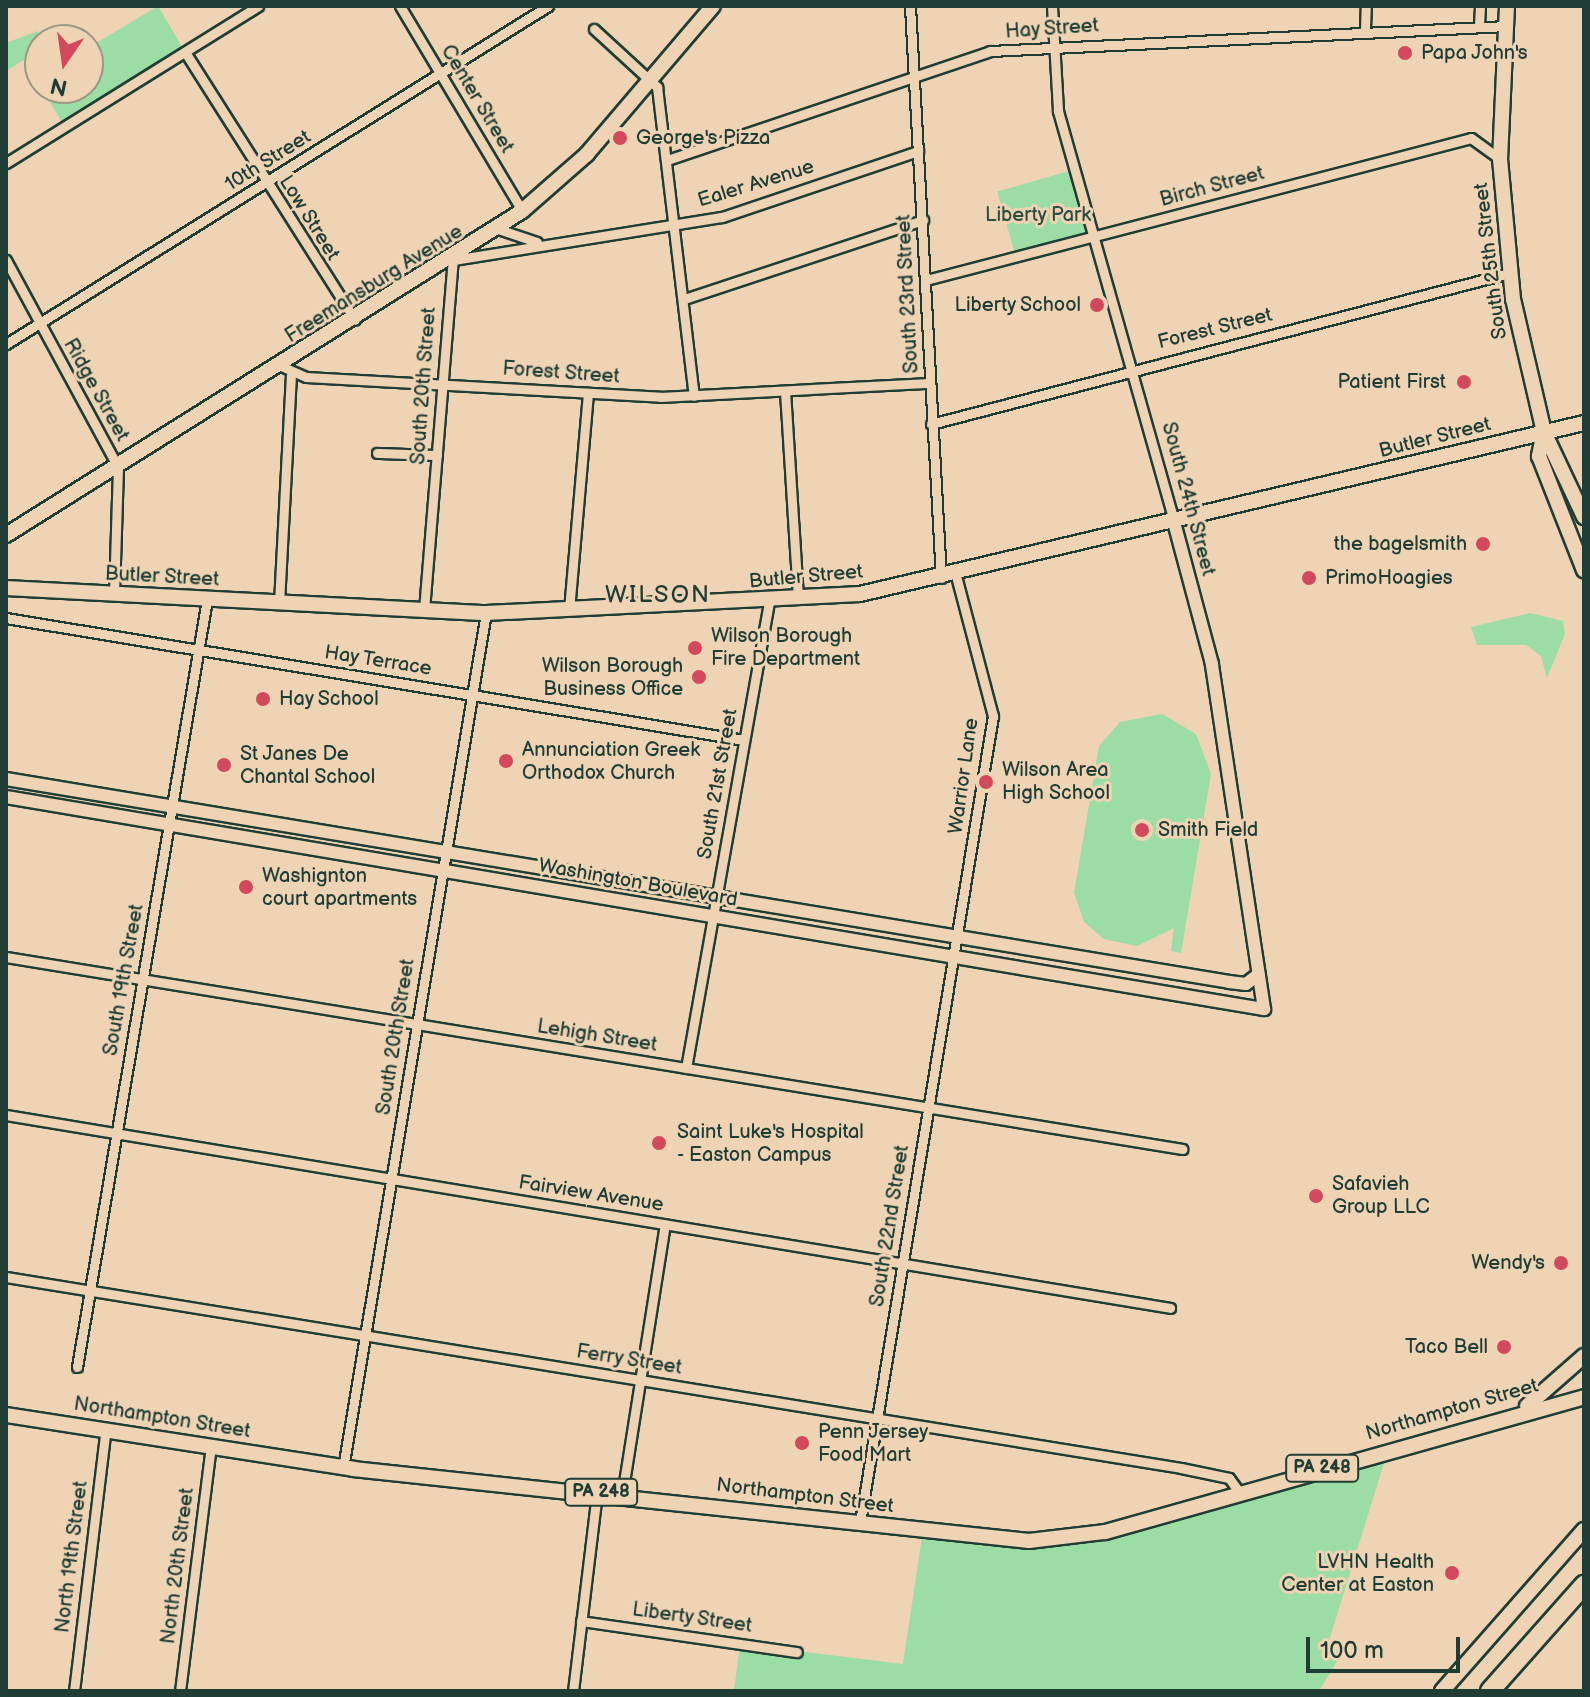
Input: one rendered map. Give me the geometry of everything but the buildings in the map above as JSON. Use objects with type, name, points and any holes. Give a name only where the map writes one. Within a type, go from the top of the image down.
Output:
[{"type":"highway","points":[[1490,1691],[1584,1585]]},
{"type":"highway","points":[[1506,1691],[1584,1603]]},
{"type":"main road","name":"Freemansburg Avenue","points":[[6,535],[286,371],[355,320],[498,229],[587,154],[713,6]]},
{"type":"main road","name":"South 25th Street","points":[[1507,6],[1500,159],[1509,273],[1544,432]]},
{"type":"main road","name":"Butler Street","points":[[6,588],[486,613],[798,599],[949,578],[1584,423]]},
{"type":"main road","points":[[1544,432],[1584,517]]},
{"type":"main road","points":[[1544,432],[1539,456],[1584,570]]},
{"type":"main road","points":[[1522,1410],[1584,1356]]},
{"type":"main road","name":"Northampton Street","points":[[6,1415],[106,1428],[343,1468],[1054,1540],[1239,1492],[1522,1410],[1584,1397]]},
{"type":"main road","points":[[1442,1691],[1584,1530]]},
{"type":"street","points":[[6,163],[258,6]]},
{"type":"street","name":"Center Street","points":[[400,6],[522,211]]},
{"type":"street","name":"10th Street","points":[[6,344],[548,6]]},
{"type":"street","name":"South 23rd Street","points":[[910,6],[931,424],[949,578]]},
{"type":"street","name":"South 24th Street","points":[[1052,6],[1058,111],[1212,664],[1264,1009]]},
{"type":"street","points":[[1365,29],[1366,6]]},
{"type":"street","points":[[1479,25],[1480,6]]},
{"type":"street","name":"Hay Street","points":[[667,160],[979,53],[1365,29],[1506,26]]},
{"type":"street","points":[[594,29],[652,78],[667,160],[694,396]]},
{"type":"street","name":"Low Street","points":[[185,52],[355,320]]},
{"type":"street","name":"Birch Street","points":[[926,280],[1471,138],[1500,159]]},
{"type":"street","name":"Ealer Avenue","points":[[453,260],[722,217],[918,151]]},
{"type":"street","points":[[684,299],[923,220]]},
{"type":"street","name":"Ealer Avenue","points":[[498,229],[552,243]]},
{"type":"street","name":"Ridge Street","points":[[6,260],[118,467],[114,594]]},
{"type":"street","name":"South 20th Street","points":[[424,610],[453,260]]},
{"type":"street","name":"Forest Street","points":[[931,424],[1132,369],[1509,273]]},
{"type":"street","points":[[279,603],[286,371]]},
{"type":"street","name":"Forest Street","points":[[286,371],[381,381],[694,396],[930,383]]},
{"type":"street","points":[[785,391],[798,599]]},
{"type":"street","points":[[569,610],[588,393]]},
{"type":"street","points":[[377,453],[437,455]]},
{"type":"street","name":"Warrior Lane","points":[[949,578],[993,716],[956,937]]},
{"type":"street","name":"South 19th Street","points":[[77,1367],[207,599]]},
{"type":"street","name":"South 21st Street","points":[[686,1068],[769,601]]},
{"type":"street","name":"South 20th Street","points":[[343,1468],[486,613]]},
{"type":"street","name":"Hay Terrace","points":[[6,618],[744,740]]},
{"type":"street","name":"Washington Boulevard","points":[[6,779],[1246,984],[1259,974]]},
{"type":"street","name":"Washington Boulevard","points":[[6,797],[1264,1009]]},
{"type":"street","name":"South 22nd Street","points":[[860,1522],[956,937]]},
{"type":"street","name":"Lehigh Street","points":[[6,957],[1182,1149]]},
{"type":"street","name":"Fairview Avenue","points":[[6,1115],[1170,1308]]},
{"type":"street","points":[[622,1495],[665,1224]]},
{"type":"street","name":"Ferry Street","points":[[6,1277],[1219,1475],[1239,1492]]},
{"type":"street","name":"North 19th Street","points":[[74,1691],[106,1428]]},
{"type":"street","name":"North 20th Street","points":[[180,1691],[211,1445]]},
{"type":"street","points":[[573,1691],[597,1492]]},
{"type":"street","name":"Liberty Street","points":[[581,1621],[797,1652]]},
{"type":"green space","points":[[158,6],[185,52],[104,102],[104,38]]},
{"type":"green space","points":[[24,36],[24,60],[6,71],[6,43]]},
{"type":"green space","points":[[51,104],[100,104],[64,126]]},
{"type":"green space","name":"Liberty Park","points":[[1076,169],[1095,236],[1016,259],[997,192]]},
{"type":"green space","points":[[1530,613],[1563,621],[1565,634],[1547,678],[1541,656],[1526,645],[1477,645],[1471,627]]},
{"type":"green space","points":[[1162,714],[1196,734],[1211,774],[1181,953],[1171,951],[1174,928],[1137,946],[1104,939],[1084,922],[1074,893],[1099,746],[1120,722]]},
{"type":"green space","points":[[1388,1450],[1328,1644],[1342,1653],[1319,1691],[734,1691],[740,1644],[903,1664],[923,1530],[1054,1540]]},
{"type":"place","name":"Papa John's","points":[[1405,53]]},
{"type":"place","name":"George's Pizza","points":[[620,138]]},
{"type":"place","name":"Liberty School","points":[[1097,305]]},
{"type":"place","name":"Patient First","points":[[1464,382]]},
{"type":"place","name":"the bagelsmith","points":[[1483,544]]},
{"type":"place","name":"PrimoHoagies","points":[[1309,578]]},
{"type":"place","name":"Wilson Borough Fire Department","points":[[695,648]]},
{"type":"place","name":"Wilson Borough Business Office","points":[[699,677]]},
{"type":"place","name":"Hay School","points":[[263,699]]},
{"type":"place","name":"Annunciation Greek Orthodox Church","points":[[506,761]]},
{"type":"place","name":"St Janes De Chantal School","points":[[224,765]]},
{"type":"place","name":"Wilson Area High School","points":[[986,782]]},
{"type":"place","name":"Smith Field","points":[[1142,830]]},
{"type":"place","name":"Washignton court apartments","points":[[246,887]]},
{"type":"place","name":"Saint Luke's Hospital - Easton Campus","points":[[659,1143]]},
{"type":"place","name":"Safavieh Group LLC","points":[[1316,1196]]},
{"type":"place","name":"Wendy's","points":[[1561,1263]]},
{"type":"place","name":"Taco Bell","points":[[1504,1347]]},
{"type":"place","name":"Penn Jersey Food Mart","points":[[802,1443]]},
{"type":"place","name":"LVHN Health Center at Easton","points":[[1452,1573]]},
{"type":"district","name":"WILSON","points":[[658,595]]}]
